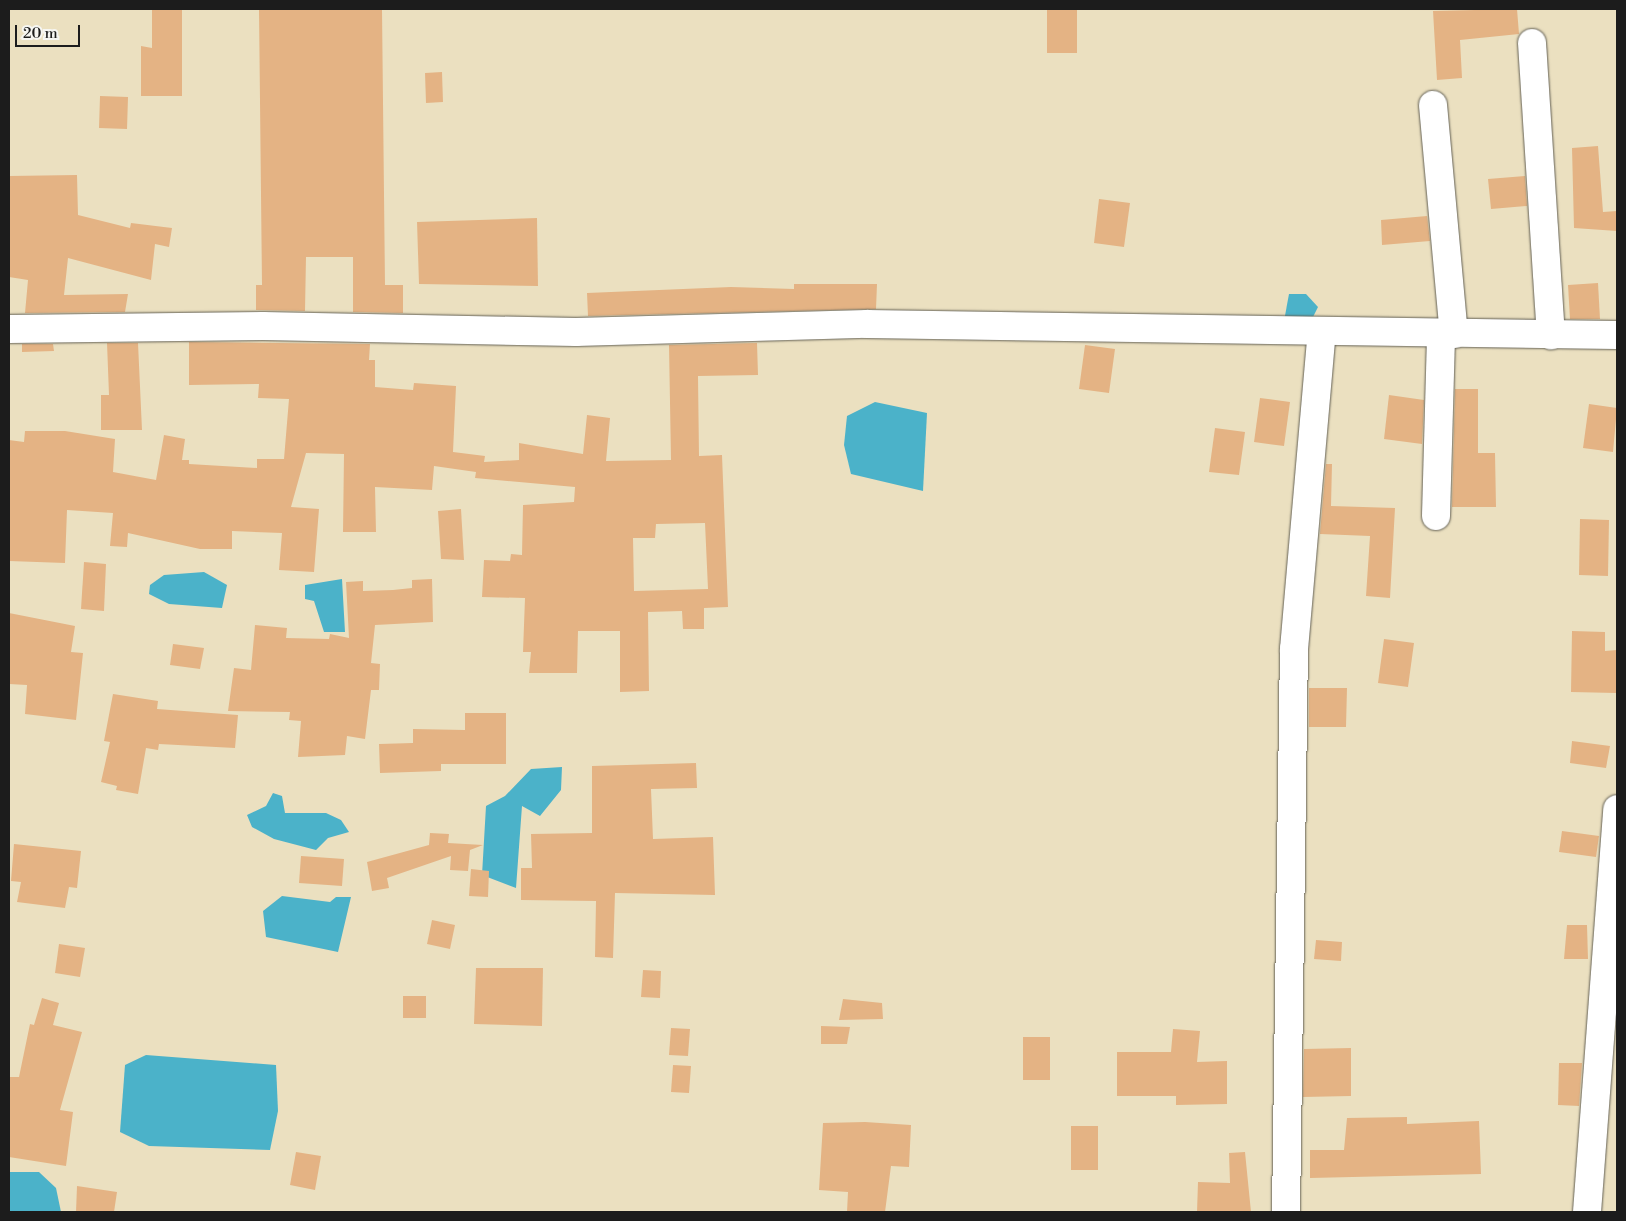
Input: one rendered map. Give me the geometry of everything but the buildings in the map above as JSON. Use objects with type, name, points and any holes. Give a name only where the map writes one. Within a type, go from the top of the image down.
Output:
[{"type":"street","points":[[1532,43],[1551,335]]},
{"type":"street","points":[[1433,105],[1448,334],[1436,516]]},
{"type":"street","points":[[9,329],[263,326],[576,332],[867,324],[1617,336]]},
{"type":"street","points":[[1286,1212],[1294,649],[1322,332]]},
{"type":"street","points":[[1587,1212],[1617,809]]},
{"type":"water","points":[[1289,294],[1306,294],[1318,307],[1310,323],[1284,321]]},
{"type":"water","points":[[875,402],[927,413],[923,491],[851,474],[844,445],[847,416]]},
{"type":"water","points":[[204,572],[227,585],[222,608],[169,604],[149,594],[150,585],[164,575]]},
{"type":"water","points":[[342,579],[345,632],[324,632],[314,601],[305,599],[305,585]]},
{"type":"water","points":[[562,767],[561,790],[540,816],[522,806],[516,888],[482,875],[486,806],[505,796],[531,769]]},
{"type":"water","points":[[273,793],[282,796],[285,813],[326,813],[341,820],[349,832],[328,838],[316,850],[274,839],[252,827],[247,815],[266,806]]},
{"type":"water","points":[[282,896],[330,902],[336,897],[351,897],[338,952],[266,937],[263,911]]},
{"type":"water","points":[[146,1055],[276,1065],[278,1111],[270,1150],[149,1146],[120,1132],[125,1065]]},
{"type":"water","points":[[9,1172],[39,1172],[56,1188],[61,1212],[9,1212]]}]
